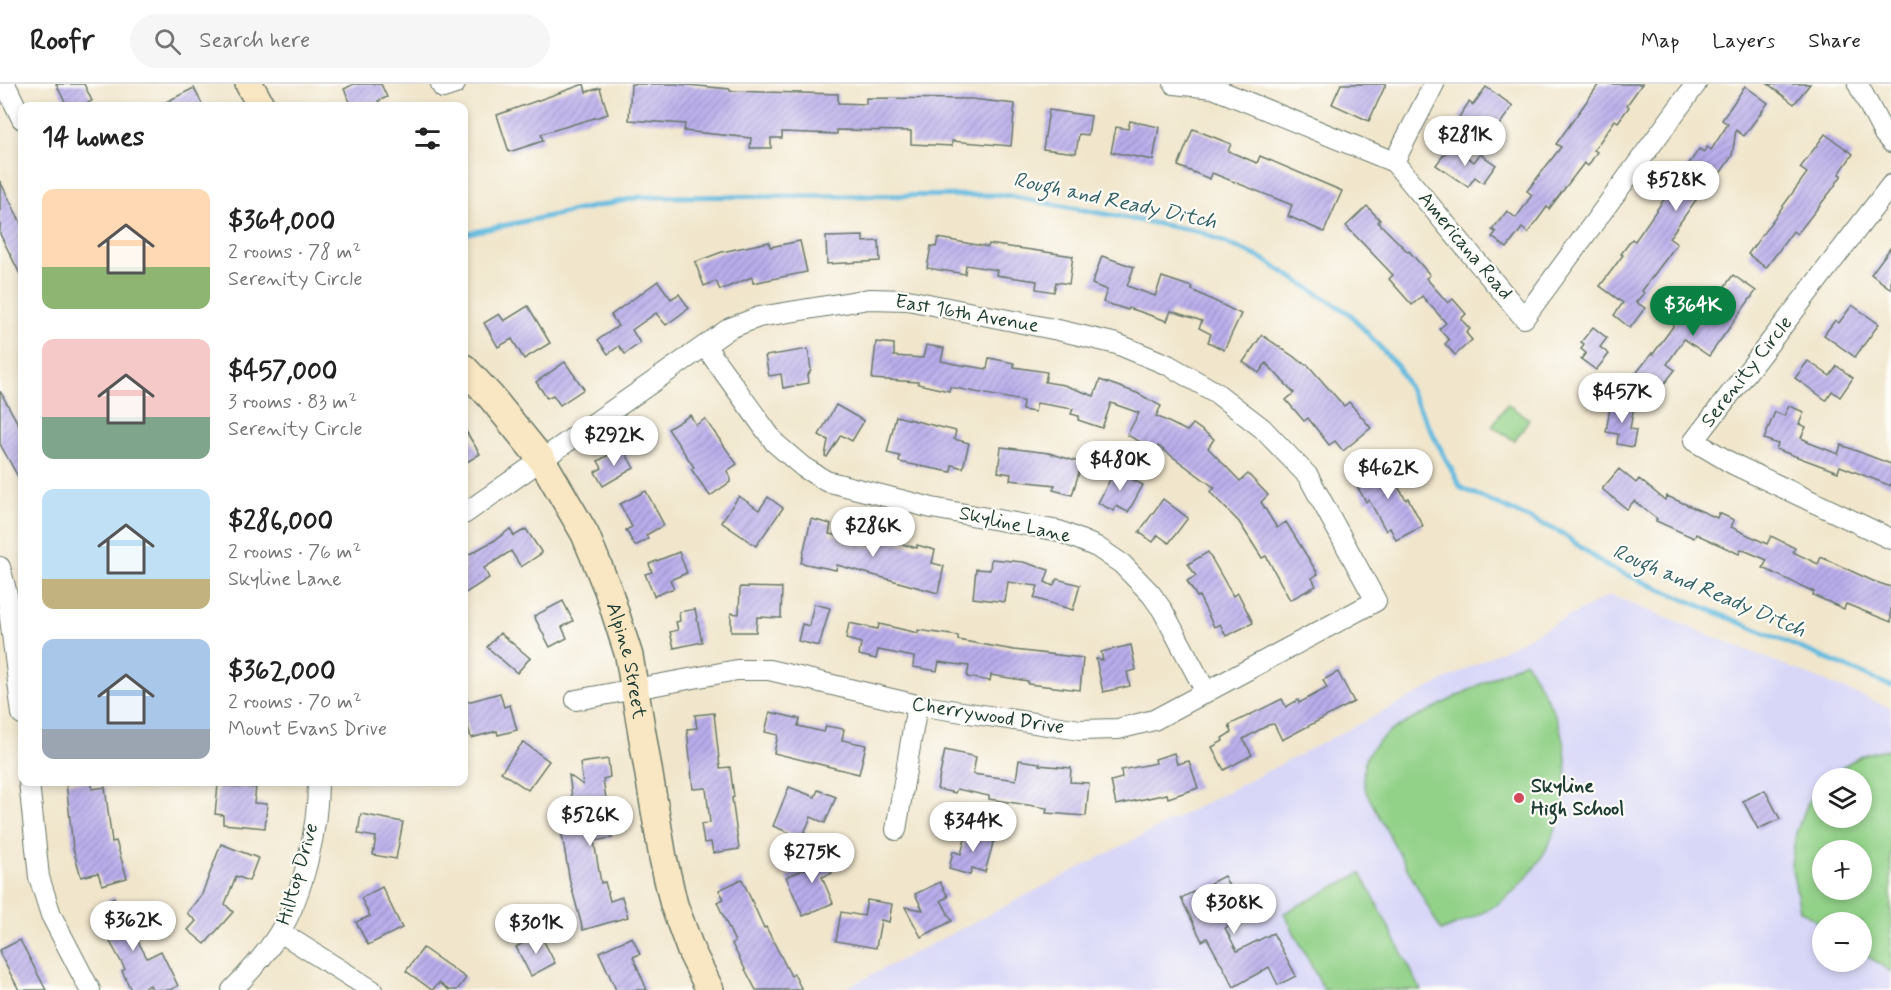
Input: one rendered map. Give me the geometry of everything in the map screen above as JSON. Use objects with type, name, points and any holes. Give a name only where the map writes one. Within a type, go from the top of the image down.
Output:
[{"type":"street","points":[[4,84],[18,111]]},
{"type":"street","points":[[249,84],[259,102]]},
{"type":"street","points":[[441,84],[443,88],[455,84]]},
{"type":"street","name":"Americana Road","points":[[1174,84],[1214,86],[1394,162],[1524,318],[1696,84]]},
{"type":"street","points":[[1394,162],[1434,84]]},
{"type":"street","points":[[1858,84],[1884,134],[1891,142]]},
{"type":"street","name":"Serenity Circle","points":[[1891,185],[1694,441],[1743,469],[1891,539]]},
{"type":"street","name":"East 16th Avenue","points":[[468,511],[730,328],[759,317],[869,299],[908,300],[1117,344],[1168,365],[1215,392],[1262,428],[1308,476],[1376,601]]},
{"type":"street","name":"Skyline Lane","points":[[705,346],[775,443],[803,467],[826,481],[933,508],[1059,531],[1097,547],[1122,564],[1151,594],[1163,611],[1206,692]]},
{"type":"street","name":"Alpine Street","points":[[468,372],[542,460],[585,534],[608,590],[629,656],[636,689],[663,858],[674,905],[691,951],[710,990]]},
{"type":"street","points":[[0,567],[7,594],[18,682]]},
{"type":"street","name":"Cherrywood Drive","points":[[576,700],[737,670],[769,670],[917,705],[1080,730],[1108,729],[1154,720],[1376,601]]},
{"type":"street","points":[[896,830],[917,705]]},
{"type":"street","points":[[29,786],[39,877],[51,915],[90,990]]},
{"type":"street","name":"Hilltop Drive","points":[[318,786],[312,840],[297,893],[280,932],[372,990]]},
{"type":"street","points":[[232,990],[249,973],[280,932]]},
{"type":"shaded area","name":"Skyline High School","points":[[1610,595],[1891,708],[1891,990],[842,990]]},
{"type":"green space","points":[[1507,404],[1529,419],[1515,441],[1492,426]]},
{"type":"green space","points":[[1525,661],[1553,710],[1563,742],[1566,768],[1565,793],[1559,818],[1550,841],[1537,863],[1521,883],[1495,906],[1441,931],[1367,794],[1363,773],[1364,764],[1377,742],[1394,729]]},
{"type":"green space","points":[[1891,749],[1891,972],[1872,959],[1872,912],[1812,912],[1812,918],[1800,910],[1791,864],[1796,833],[1812,797],[1812,828],[1872,828],[1872,768],[1842,768],[1872,752]]},
{"type":"green space","points":[[1361,873],[1421,990],[1324,990],[1284,913]]},
{"type":"building","points":[[56,84],[84,84],[92,101],[90,102],[65,102]]},
{"type":"building","points":[[354,84],[381,84],[387,97],[379,102],[350,102],[344,89]]},
{"type":"building","points":[[584,84],[586,92],[600,88],[608,114],[541,134],[543,141],[509,152],[497,115]]},
{"type":"building","points":[[631,84],[676,84],[730,89],[730,91],[838,94],[838,103],[866,104],[866,98],[972,99],[1015,104],[1011,146],[952,141],[952,146],[911,144],[911,131],[837,130],[837,134],[782,132],[782,138],[771,138],[771,148],[750,148],[751,138],[684,131],[685,124],[629,120]]},
{"type":"building","points":[[1341,84],[1386,84],[1369,121],[1332,104]]},
{"type":"building","points":[[1599,84],[1642,84],[1627,105],[1629,107],[1618,122],[1615,120],[1594,150],[1597,152],[1588,166],[1584,163],[1528,233],[1522,228],[1507,248],[1492,237],[1496,232],[1492,230],[1507,211],[1516,218],[1532,195],[1527,191],[1561,147],[1556,144]]},
{"type":"building","points":[[1768,84],[1810,84],[1794,104]]},
{"type":"building","points":[[1745,86],[1768,103],[1744,136],[1736,130],[1732,156],[1719,175],[1715,173],[1669,238],[1677,244],[1642,291],[1644,293],[1636,302],[1645,308],[1630,328],[1614,315],[1623,303],[1600,286],[1632,239],[1635,241],[1699,149],[1704,152],[1707,147],[1711,150],[1728,124],[1722,120]]},
{"type":"building","points":[[1486,87],[1513,106],[1489,139],[1459,117],[1469,102],[1473,105]]},
{"type":"building","points":[[194,88],[201,102],[166,102]]},
{"type":"building","points":[[1049,110],[1091,116],[1088,135],[1079,134],[1076,153],[1043,149]]},
{"type":"building","points":[[1130,121],[1159,127],[1153,160],[1111,152],[1116,127],[1128,129]]},
{"type":"building","points":[[1193,129],[1231,144],[1228,151],[1257,163],[1260,156],[1342,191],[1324,232],[1288,216],[1292,205],[1212,173],[1210,179],[1178,166]]},
{"type":"building","points":[[1825,134],[1853,154],[1839,174],[1842,175],[1831,191],[1797,234],[1793,231],[1766,268],[1748,254],[1807,173],[1800,168]]},
{"type":"building","points":[[1450,146],[1474,162],[1480,154],[1496,165],[1483,183],[1475,177],[1468,187],[1436,165]]},
{"type":"building","points":[[0,181],[18,217],[18,270],[0,234]]},
{"type":"building","points":[[1367,206],[1380,220],[1378,222],[1409,251],[1430,275],[1426,278],[1448,303],[1453,299],[1466,314],[1461,319],[1470,329],[1466,333],[1472,340],[1455,355],[1445,344],[1449,340],[1439,329],[1446,323],[1422,296],[1412,305],[1389,279],[1393,275],[1346,226]]},
{"type":"building","points":[[863,236],[863,242],[879,241],[880,261],[827,264],[826,237]]},
{"type":"building","points":[[938,238],[988,247],[989,244],[1073,256],[1069,284],[1056,282],[1054,292],[1036,289],[1037,281],[996,275],[997,270],[966,265],[965,274],[927,268],[931,246],[936,247]]},
{"type":"building","points":[[800,241],[807,272],[753,283],[752,277],[720,290],[716,281],[704,286],[695,262],[722,252],[769,242],[770,247]]},
{"type":"building","points":[[1891,247],[1891,289],[1871,274]]},
{"type":"building","points":[[1102,256],[1134,267],[1127,286],[1155,296],[1162,277],[1192,287],[1192,290],[1241,314],[1224,350],[1208,342],[1211,334],[1199,328],[1202,321],[1171,311],[1167,321],[1103,302],[1107,290],[1092,284]]},
{"type":"building","points":[[1733,275],[1756,291],[1709,356],[1684,339],[1667,364],[1675,370],[1650,402],[1627,385],[1679,318],[1685,322],[1688,317],[1698,324]]},
{"type":"building","points":[[658,281],[671,299],[679,294],[689,308],[666,325],[656,313],[632,330],[640,343],[625,354],[619,346],[608,354],[598,340],[618,326],[611,315]]},
{"type":"building","points":[[1852,305],[1879,324],[1855,357],[1824,335],[1835,320],[1839,323]]},
{"type":"building","points":[[528,306],[550,343],[524,359],[512,339],[498,347],[484,323],[499,314],[504,321]]},
{"type":"building","points":[[1593,327],[1607,338],[1600,347],[1609,354],[1596,370],[1581,359],[1586,353],[1581,349],[1584,344],[1581,342]]},
{"type":"building","points":[[1262,335],[1307,364],[1344,406],[1349,402],[1371,428],[1343,451],[1335,441],[1329,445],[1308,418],[1304,421],[1286,400],[1294,393],[1266,363],[1259,373],[1243,362]]},
{"type":"building","points":[[876,342],[894,344],[894,356],[923,358],[926,345],[944,348],[941,361],[955,364],[987,369],[989,358],[1014,363],[1014,367],[1047,372],[1045,382],[1064,385],[1094,396],[1100,380],[1137,393],[1161,406],[1156,416],[1187,431],[1193,424],[1214,439],[1208,448],[1240,481],[1248,474],[1268,495],[1261,502],[1277,528],[1286,522],[1318,574],[1312,578],[1316,586],[1290,600],[1266,556],[1262,558],[1239,522],[1210,492],[1215,488],[1158,446],[1156,450],[1127,435],[1139,413],[1111,403],[1102,428],[1078,420],[1079,416],[1071,414],[1073,409],[1037,403],[1035,412],[1022,410],[1023,401],[950,387],[949,391],[918,384],[918,382],[872,379]]},
{"type":"building","points":[[808,349],[811,370],[808,375],[809,383],[783,388],[781,374],[769,376],[765,356]]},
{"type":"building","points":[[1808,361],[1830,376],[1837,366],[1853,378],[1840,397],[1832,391],[1826,400],[1795,378]]},
{"type":"building","points":[[565,362],[584,389],[560,405],[553,395],[547,398],[536,382]]},
{"type":"building","points":[[0,391],[18,424],[18,477],[0,444]]},
{"type":"building","points":[[1615,403],[1634,406],[1630,429],[1636,430],[1633,447],[1617,444],[1618,434],[1606,432],[1610,407],[1614,407]]},
{"type":"building","points":[[836,405],[864,421],[852,441],[841,435],[827,457],[825,456],[828,440],[819,435]]},
{"type":"building","points":[[1789,406],[1804,412],[1799,424],[1806,427],[1801,438],[1838,454],[1841,445],[1891,464],[1891,486],[1840,466],[1838,472],[1776,449],[1778,444],[1764,439],[1775,412],[1784,416]]},
{"type":"building","points":[[690,415],[696,425],[705,419],[737,464],[727,471],[730,482],[710,496],[691,469],[694,467],[668,429]]},
{"type":"building","points":[[896,416],[956,431],[954,439],[969,443],[963,468],[952,465],[951,472],[899,462],[900,456],[887,453]]},
{"type":"building","points":[[468,434],[480,454],[468,462]]},
{"type":"building","points":[[622,447],[634,468],[603,486],[595,472],[602,468],[598,461]]},
{"type":"building","points":[[1001,447],[1049,453],[1082,463],[1072,495],[1053,490],[1055,485],[1010,480],[1011,474],[998,472]]},
{"type":"building","points":[[1380,457],[1406,500],[1408,498],[1423,526],[1396,540],[1390,528],[1386,531],[1369,500],[1366,502],[1357,486],[1366,481],[1359,470]]},
{"type":"building","points":[[1619,469],[1636,483],[1639,479],[1665,500],[1667,496],[1717,518],[1719,513],[1734,520],[1731,527],[1767,544],[1771,536],[1795,548],[1793,552],[1818,564],[1821,557],[1891,587],[1891,622],[1846,604],[1844,609],[1813,595],[1814,592],[1763,568],[1767,560],[1741,549],[1739,554],[1696,534],[1694,538],[1656,521],[1657,519],[1634,501],[1627,509],[1602,489]]},
{"type":"building","points":[[1115,470],[1143,485],[1128,512],[1116,506],[1114,511],[1098,503]]},
{"type":"building","points":[[646,491],[664,525],[646,535],[648,539],[635,546],[626,530],[632,527],[620,504]]},
{"type":"building","points":[[739,496],[759,510],[768,497],[783,508],[756,546],[721,522]]},
{"type":"building","points":[[1163,499],[1188,518],[1169,543],[1158,535],[1153,542],[1139,532]]},
{"type":"building","points":[[811,519],[831,524],[829,534],[843,537],[842,540],[876,549],[879,538],[917,548],[917,545],[935,550],[932,563],[944,566],[938,593],[837,565],[836,570],[801,563]]},
{"type":"building","points":[[510,529],[514,536],[526,529],[542,553],[521,567],[511,551],[484,568],[489,578],[468,591],[468,555]]},
{"type":"building","points":[[679,552],[687,573],[670,580],[674,588],[654,596],[645,574],[652,572],[649,564]]},
{"type":"building","points":[[1208,552],[1233,596],[1238,593],[1253,623],[1226,636],[1220,624],[1214,627],[1199,596],[1197,597],[1187,581],[1196,576],[1188,564]]},
{"type":"building","points":[[991,559],[1023,562],[1049,570],[1045,582],[1053,586],[1057,579],[1080,585],[1073,610],[1034,598],[1038,586],[1008,582],[1005,602],[973,598],[976,569],[990,570]]},
{"type":"building","points":[[740,587],[782,588],[781,618],[757,617],[756,632],[731,632],[731,613],[739,614]]},
{"type":"building","points":[[563,601],[573,621],[562,627],[567,638],[550,647],[534,616]]},
{"type":"building","points":[[814,604],[830,608],[819,646],[798,641],[802,624],[809,626]]},
{"type":"building","points":[[695,609],[702,642],[674,648],[670,632],[678,630],[676,622],[680,621],[679,612]]},
{"type":"building","points":[[849,623],[878,629],[879,624],[918,633],[918,630],[958,636],[958,640],[1014,650],[1083,658],[1080,690],[1028,684],[1028,681],[991,675],[990,681],[967,677],[969,666],[939,662],[937,671],[913,667],[914,657],[878,650],[876,659],[859,655],[861,643],[846,639]]},
{"type":"building","points":[[500,633],[530,658],[517,673],[487,647]]},
{"type":"building","points":[[1131,645],[1136,670],[1127,672],[1130,686],[1103,692],[1096,659],[1103,660],[1101,652]]},
{"type":"building","points":[[1338,672],[1354,702],[1282,740],[1274,724],[1268,725],[1243,739],[1252,755],[1224,770],[1212,747],[1232,732],[1229,725],[1282,699],[1286,707],[1298,700],[1299,703],[1327,688],[1323,680]]},
{"type":"building","points":[[500,693],[504,707],[510,705],[517,730],[498,735],[497,731],[471,738],[468,727],[468,702]]},
{"type":"building","points":[[770,712],[800,719],[798,726],[824,732],[826,726],[844,729],[842,740],[866,745],[859,774],[774,753],[778,735],[765,732]]},
{"type":"building","points":[[714,713],[720,768],[730,767],[739,849],[713,853],[711,842],[704,843],[701,824],[710,823],[706,788],[693,789],[687,729],[697,728],[695,715]]},
{"type":"building","points":[[523,742],[549,761],[528,790],[501,772]]},
{"type":"building","points":[[945,750],[976,757],[973,774],[1016,780],[1019,760],[1040,763],[1039,765],[1071,768],[1070,782],[1089,783],[1086,816],[1046,813],[1047,808],[989,799],[989,796],[957,789],[955,793],[937,789]]},
{"type":"building","points":[[1174,753],[1177,764],[1189,761],[1198,788],[1168,798],[1167,794],[1116,805],[1111,781],[1122,778],[1121,770],[1156,763],[1155,759]]},
{"type":"building","points":[[608,759],[610,777],[603,779],[612,838],[594,841],[601,883],[605,882],[610,901],[622,897],[628,917],[583,930],[570,882],[561,829],[576,827],[569,775],[583,785],[580,763]]},
{"type":"building","points":[[66,786],[92,786],[92,789],[105,787],[112,842],[116,841],[127,878],[102,885],[98,873],[81,877],[73,848]]},
{"type":"building","points":[[218,786],[256,788],[254,803],[267,804],[265,828],[223,824],[223,815],[215,814]]},
{"type":"building","points":[[789,787],[815,797],[818,790],[836,797],[825,823],[811,817],[802,838],[773,826]]},
{"type":"building","points":[[1765,790],[1780,819],[1758,829],[1743,801]]},
{"type":"building","points":[[361,814],[403,822],[396,859],[373,855],[376,837],[358,834]]},
{"type":"building","points":[[968,829],[995,836],[985,872],[972,868],[970,875],[949,869],[953,851],[961,854]]},
{"type":"building","points":[[221,844],[258,858],[249,881],[236,876],[225,904],[233,912],[205,944],[188,930],[196,921],[187,913],[202,894]]},
{"type":"building","points":[[822,848],[832,873],[822,877],[833,903],[803,916],[786,877],[810,867],[807,855]]},
{"type":"building","points":[[1224,876],[1245,917],[1225,928],[1237,951],[1273,933],[1296,976],[1278,985],[1269,967],[1234,987],[1207,938],[1202,941],[1181,898]]},
{"type":"building","points":[[742,879],[764,928],[766,927],[791,976],[794,974],[802,990],[756,990],[732,944],[735,942],[717,902],[724,899],[719,890]]},
{"type":"building","points":[[940,882],[948,897],[941,900],[952,921],[921,937],[905,907],[923,910],[915,894]]},
{"type":"building","points":[[382,887],[402,928],[368,945],[356,922],[370,916],[361,898]]},
{"type":"building","points":[[114,897],[147,958],[161,951],[178,986],[170,990],[152,990],[150,985],[141,990],[131,990],[122,971],[125,969],[92,909]]},
{"type":"building","points":[[867,900],[892,904],[889,922],[881,920],[876,948],[836,941],[841,912],[864,916]]},
{"type":"building","points":[[540,934],[555,963],[531,976],[516,947]]},
{"type":"building","points":[[632,937],[640,954],[633,957],[647,990],[616,990],[599,952]]},
{"type":"building","points":[[20,940],[46,990],[19,990],[0,954],[0,950]]},
{"type":"building","points":[[423,948],[466,978],[457,990],[449,990],[439,983],[432,990],[406,971]]},
{"type":"waterway","name":"Rough and Ready Ditch","points":[[468,233],[640,197],[1004,195],[1201,232],[1263,259],[1350,314],[1398,367],[1461,488],[1560,532],[1608,567],[1891,686]]},
{"type":"place","name":"Skyline High School","points":[[1519,798]]}]
